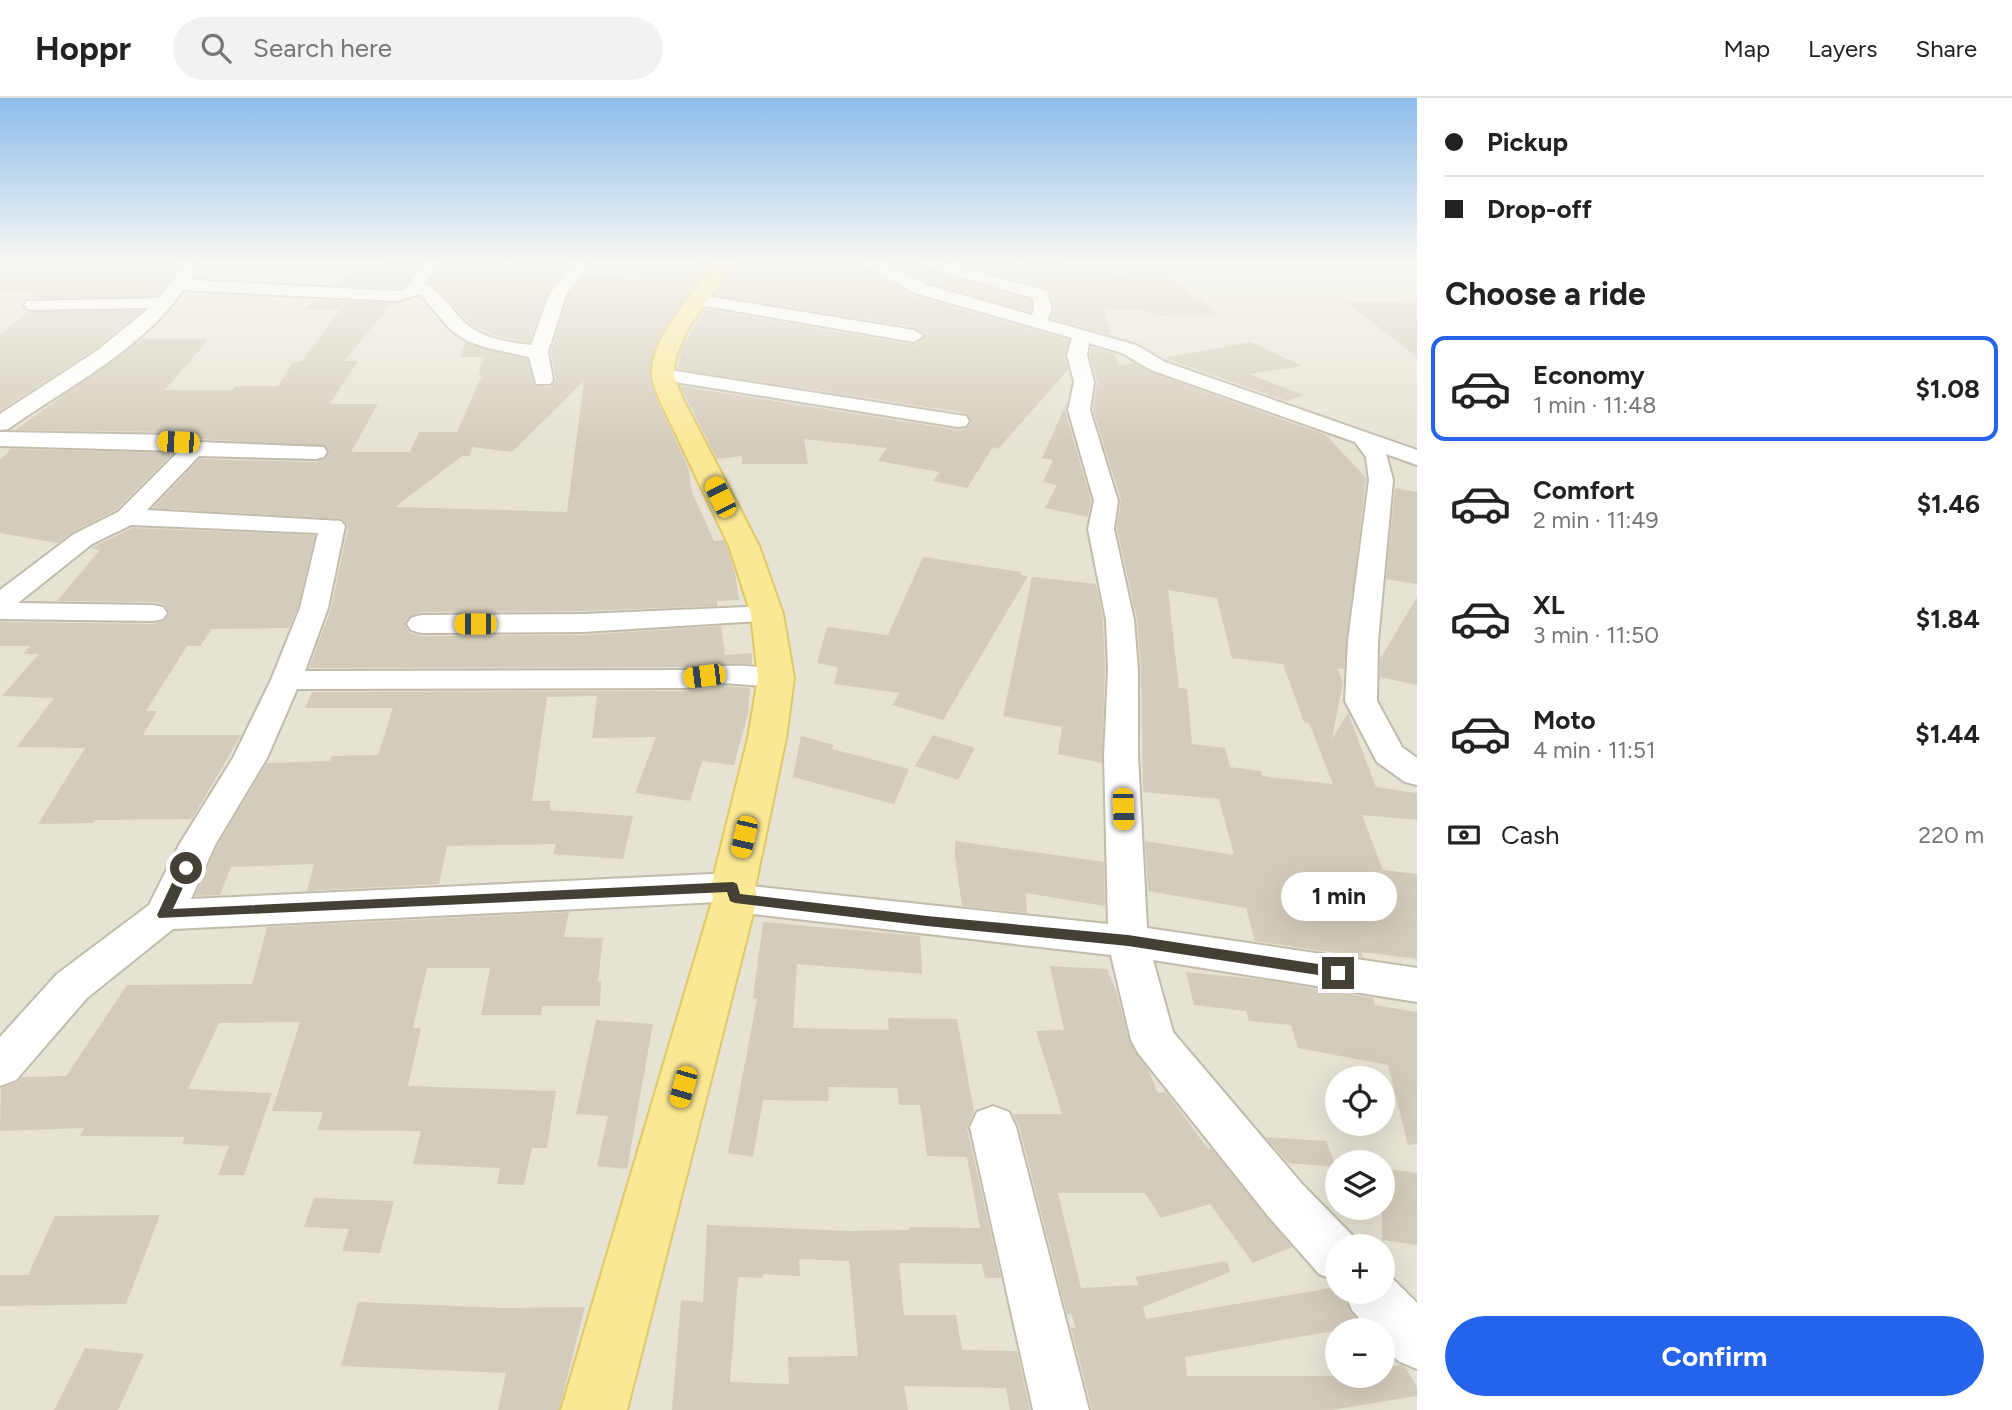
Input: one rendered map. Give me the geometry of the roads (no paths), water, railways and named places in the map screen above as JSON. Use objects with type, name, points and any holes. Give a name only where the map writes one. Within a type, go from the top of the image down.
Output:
[{"type":"main road","points":[[594,1410],[734,892],[767,738],[776,678],[767,614],[744,546],[671,399],[663,375],[666,355],[683,324]]},
{"type":"street","points":[[0,424],[41,382],[120,343],[141,324]]},
{"type":"street","points":[[456,324],[494,345],[538,352]]},
{"type":"street","points":[[543,380],[538,352],[548,324]]},
{"type":"street","points":[[844,324],[914,336]]},
{"type":"street","points":[[1049,324],[1129,349],[1158,366],[1417,458]]},
{"type":"street","points":[[1082,334],[1077,355],[1084,382],[1079,410],[1106,501],[1101,529],[1120,620],[1123,670],[1121,756],[1128,940],[1153,1040],[1285,1200],[1325,1243]]},
{"type":"street","points":[[663,375],[958,421]]},
{"type":"street","points":[[1363,438],[1377,457],[1381,480],[1363,641],[1361,701],[1390,754],[1417,774]]},
{"type":"street","points":[[0,439],[178,442],[193,449],[316,452]]},
{"type":"street","points":[[0,603],[83,539],[127,517],[193,449]]},
{"type":"street","points":[[0,1067],[72,986],[164,915],[197,845],[250,758],[286,680],[314,608],[332,526],[127,517]]},
{"type":"street","points":[[0,611],[153,613]]},
{"type":"street","points":[[421,624],[583,623],[767,614]]},
{"type":"street","points":[[286,680],[684,679],[723,674],[776,678]]},
{"type":"street","points":[[164,915],[734,892],[927,921],[1128,940],[1417,985]]},
{"type":"street","points":[[993,1126],[1061,1410]]},
{"type":"street","points":[[1381,1304],[1417,1342]]}]
